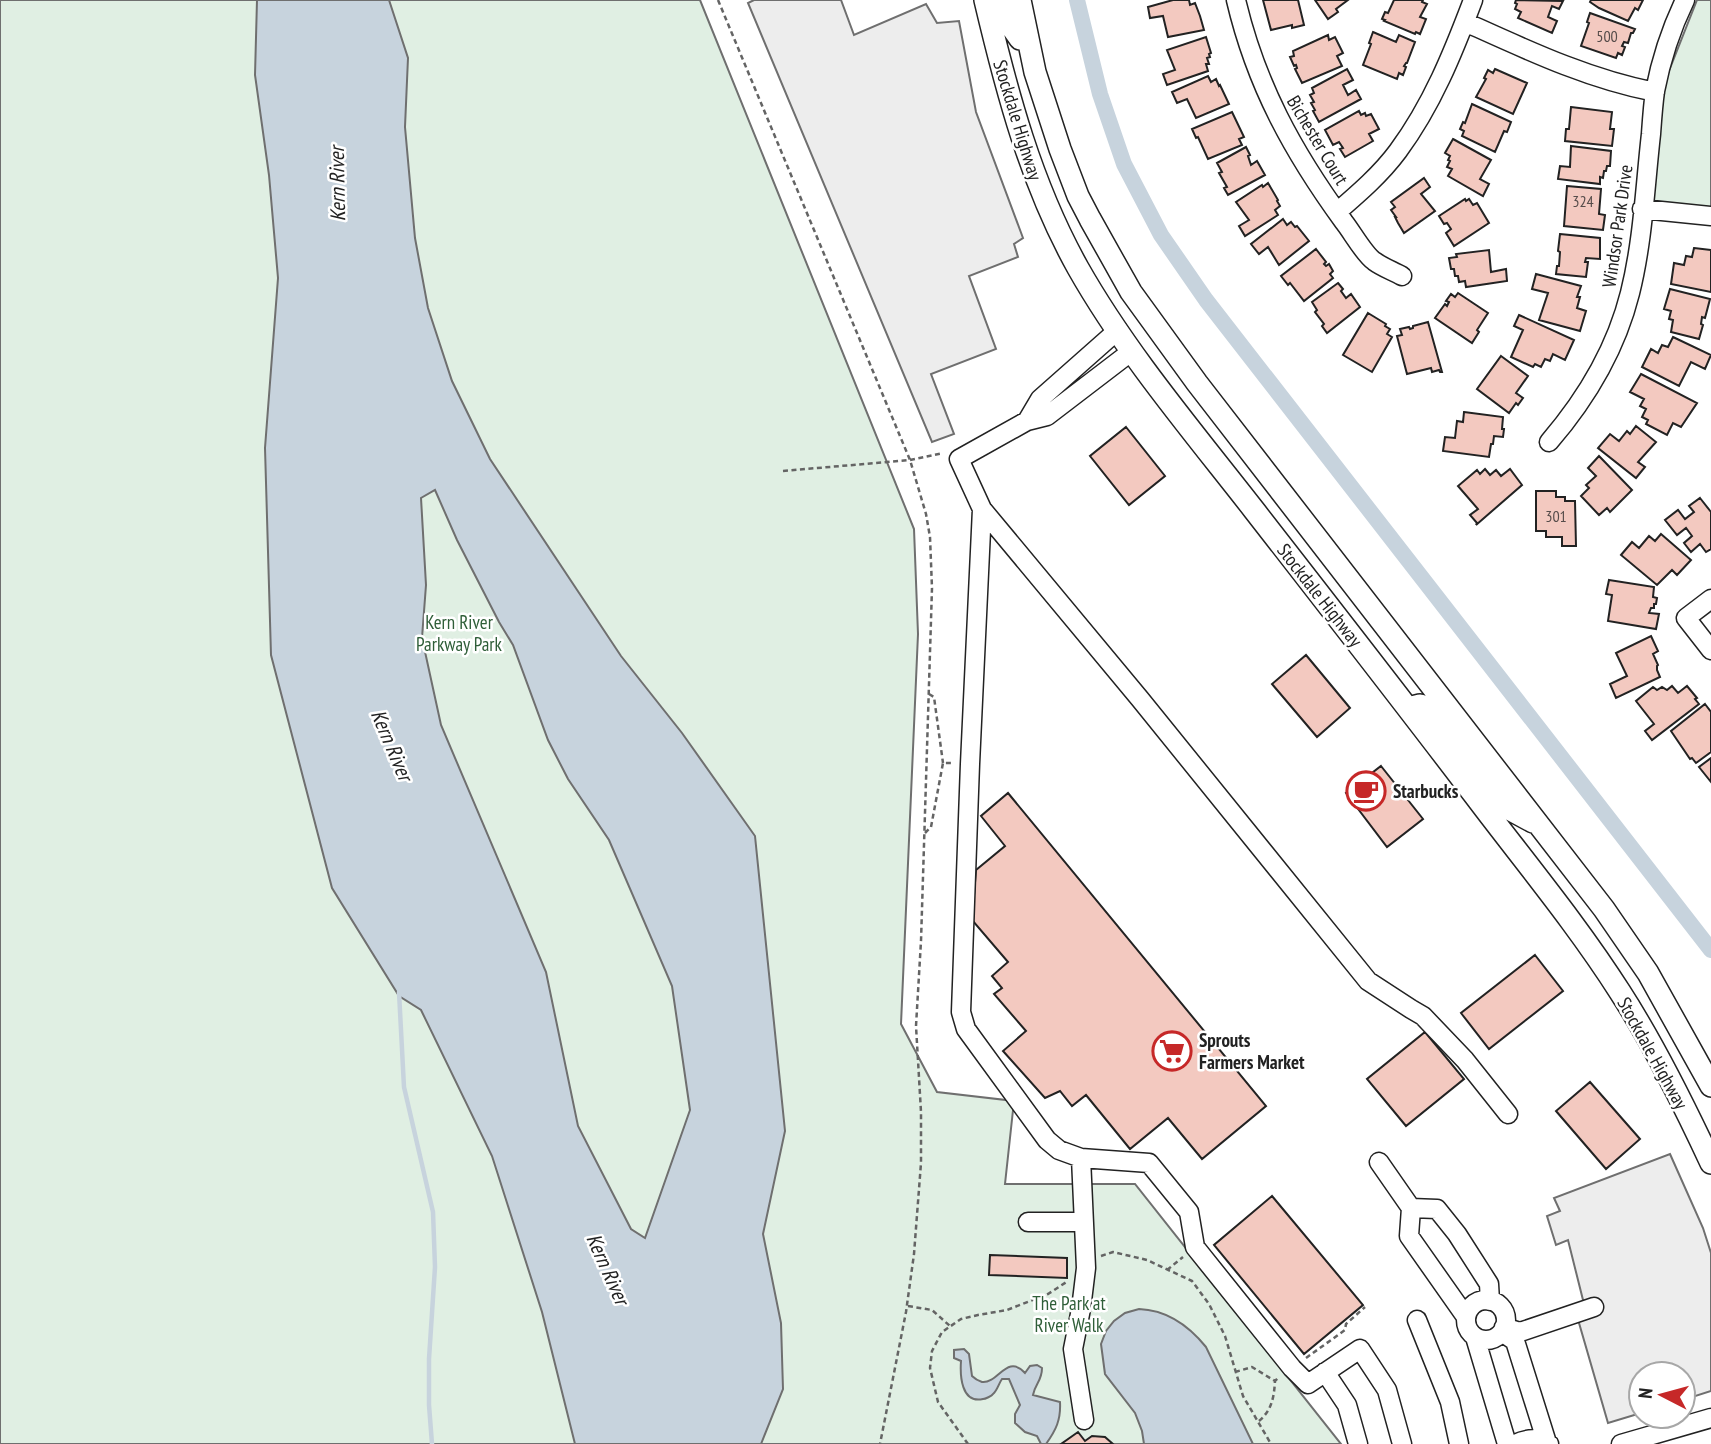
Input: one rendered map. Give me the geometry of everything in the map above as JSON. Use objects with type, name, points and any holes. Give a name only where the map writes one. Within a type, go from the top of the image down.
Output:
[{"type":"main road","name":"Stockdale Highway","points":[[985,0],[1009,100],[1035,177],[1078,268],[1132,351],[1192,431],[1558,902],[1619,991],[1677,1092],[1711,1163]]},
{"type":"main road","points":[[1004,0],[1010,25],[1030,52]]},
{"type":"main road","name":"Stockdale Highway","points":[[1020,0],[1030,52],[1051,126],[1078,196],[1131,292],[1197,383],[1604,909],[1648,973],[1711,1086]]},
{"type":"main road","points":[[1408,708],[1420,705],[1426,708],[1507,808],[1538,824]]},
{"type":"street","name":"Bichester Court","points":[[1236,0],[1252,55],[1269,99],[1310,174],[1373,260],[1402,276]]},
{"type":"street","points":[[1337,212],[1372,181],[1397,153],[1419,122],[1437,89],[1473,0]]},
{"type":"street","name":"Windsor Park Drive","points":[[1549,442],[1586,394],[1604,362],[1619,329],[1630,294],[1637,259],[1655,92],[1665,48],[1685,0]]},
{"type":"street","points":[[1465,22],[1599,79],[1655,92]]},
{"type":"street","points":[[1642,209],[1711,216]]},
{"type":"street","points":[[1027,421],[1040,399],[1118,330]]},
{"type":"street","points":[[1132,351],[1046,416],[1027,421],[959,459],[982,509],[1368,981],[1423,1016],[1457,1051],[1508,1114]]},
{"type":"street","points":[[982,509],[961,1012],[966,1028],[1047,1140],[1059,1150],[1081,1158],[1149,1163],[1189,1212],[1195,1247],[1308,1384],[1360,1349],[1387,1390],[1402,1444]]},
{"type":"street","points":[[1711,599],[1686,618],[1711,650]]},
{"type":"street","points":[[1081,1158],[1086,1269],[1073,1349],[1084,1420]]},
{"type":"street","points":[[1379,1162],[1411,1208],[1409,1236],[1466,1317],[1468,1330],[1475,1337],[1490,1340],[1503,1329],[1504,1315],[1496,1304],[1490,1301],[1477,1303],[1468,1311],[1466,1317]]},
{"type":"street","points":[[1411,1208],[1437,1209],[1457,1234],[1489,1284],[1490,1301]]},
{"type":"street","points":[[1028,1222],[1084,1222]]},
{"type":"street","points":[[1503,1329],[1520,1332],[1594,1307]]},
{"type":"street","points":[[1417,1320],[1450,1402],[1460,1444]]},
{"type":"street","points":[[1503,1329],[1515,1341],[1548,1443]]},
{"type":"street","points":[[1475,1337],[1507,1444]]},
{"type":"street","points":[[1325,1372],[1347,1405],[1357,1444]]},
{"type":"street","points":[[1621,1444],[1711,1418]]},
{"type":"street","points":[[1515,1444],[1534,1438],[1548,1443]]},
{"type":"path","points":[[718,0],[910,460],[930,537],[932,589],[929,694],[916,1026],[921,1112],[920,1163],[914,1254],[907,1305],[880,1444]]},
{"type":"path","points":[[783,471],[910,460],[942,453],[959,459]]},
{"type":"path","points":[[924,834],[931,827],[943,763],[934,697],[929,694]]},
{"type":"path","points":[[943,763],[971,764]]},
{"type":"path","points":[[1167,1270],[1195,1247]]},
{"type":"path","points":[[907,1305],[932,1310],[950,1326]]},
{"type":"path","points":[[1235,1372],[1252,1367],[1275,1381]]},
{"type":"green space","name":"Kern River Parkway Park","points":[[0,0],[700,0],[914,529],[918,634],[901,1024],[937,1092],[1014,1101],[1005,1184],[1135,1184],[1341,1444],[0,1444]]},
{"type":"green space","points":[[1697,0],[1711,0],[1711,209],[1651,202],[1665,81]]},
{"type":"shaded area","points":[[754,0],[841,0],[854,35],[926,4],[937,23],[959,21],[976,112],[1023,238],[1014,244],[1018,257],[969,276],[996,349],[931,374],[954,434],[932,442],[748,3]]},
{"type":"shaded area","points":[[1670,1154],[1703,1228],[1711,1253],[1711,1391],[1697,1396],[1697,1360],[1627,1360],[1627,1417],[1608,1423],[1577,1316],[1586,1312],[1568,1240],[1556,1245],[1547,1216],[1560,1211],[1554,1198]]},
{"type":"water","name":"Kern River","points":[[257,0],[389,0],[408,58],[405,127],[415,238],[428,308],[452,381],[490,459],[621,656],[682,733],[755,836],[785,1131],[763,1234],[781,1323],[783,1389],[761,1444],[575,1444],[542,1312],[492,1156],[421,1010],[399,996],[332,888],[271,655],[265,448],[278,278],[269,175],[255,75]],"holes":[[[435,490],[457,540],[513,645],[548,740],[568,779],[609,840],[672,986],[690,1110],[645,1238],[631,1229],[578,1126],[546,972],[441,725],[422,638],[426,585],[421,498]]]},
{"type":"water","points":[[1139,1309],[1159,1312],[1177,1320],[1206,1347],[1253,1444],[1144,1444],[1135,1413],[1105,1374],[1101,1344],[1114,1321],[1125,1313]]},
{"type":"water","points":[[964,1349],[969,1354],[972,1376],[982,1382],[993,1379],[1013,1366],[1025,1373],[1030,1366],[1037,1365],[1042,1368],[1033,1395],[1060,1402],[1057,1424],[1046,1444],[1041,1444],[1037,1436],[1025,1432],[1015,1423],[1015,1414],[1020,1405],[1009,1379],[1002,1379],[994,1393],[985,1398],[976,1399],[966,1393],[961,1361],[954,1358],[954,1350]]},
{"type":"building","points":[[1173,0],[1189,0],[1190,5],[1195,3],[1204,30],[1168,37],[1163,16],[1150,18],[1148,7]]},
{"type":"building","points":[[1263,0],[1298,0],[1304,25],[1271,30]]},
{"type":"building","points":[[1315,0],[1348,0],[1328,19]]},
{"type":"building","points":[[1394,0],[1423,0],[1422,2],[1427,4],[1420,17],[1426,19],[1420,34],[1382,19]]},
{"type":"building","points":[[1516,0],[1563,1],[1559,9],[1552,6],[1548,17],[1557,21],[1552,33],[1518,18],[1521,12],[1515,9]]},
{"type":"building","points":[[1643,0],[1628,21],[1599,8],[1590,2]]},
{"type":"building","points":[[1590,13],[1635,29],[1628,43],[1624,42],[1622,46],[1625,47],[1622,55],[1618,53],[1616,58],[1581,46]]},
{"type":"building","points":[[1373,32],[1396,42],[1399,35],[1415,42],[1404,66],[1403,75],[1399,73],[1397,79],[1363,65]]},
{"type":"building","points":[[1328,35],[1329,40],[1335,37],[1343,53],[1337,56],[1342,66],[1302,83],[1290,57],[1294,56],[1293,51]]},
{"type":"building","points":[[1206,37],[1211,53],[1207,58],[1209,64],[1206,64],[1208,71],[1167,85],[1163,74],[1175,70],[1167,50]]},
{"type":"building","points":[[1347,69],[1353,80],[1343,85],[1348,95],[1356,90],[1361,99],[1319,122],[1311,103],[1314,102],[1310,95],[1314,93],[1312,88]]},
{"type":"building","points":[[1495,69],[1527,83],[1513,114],[1476,97],[1488,70],[1493,73]]},
{"type":"building","points":[[1208,76],[1211,82],[1216,79],[1229,104],[1196,118],[1187,99],[1177,103],[1172,92]]},
{"type":"building","points":[[1472,104],[1511,122],[1495,152],[1462,136],[1464,131],[1460,129]]},
{"type":"building","points":[[1571,107],[1612,112],[1612,146],[1565,141]]},
{"type":"building","points":[[1359,111],[1361,115],[1371,114],[1379,129],[1369,134],[1373,141],[1345,157],[1339,142],[1333,145],[1325,130]]},
{"type":"building","points":[[1232,112],[1244,137],[1239,139],[1242,145],[1208,159],[1192,129]]},
{"type":"building","points":[[1453,139],[1491,160],[1480,179],[1489,184],[1483,196],[1448,176],[1452,169],[1447,167],[1450,156],[1445,153]]},
{"type":"building","points":[[1571,146],[1611,151],[1610,166],[1604,171],[1603,178],[1600,177],[1600,184],[1558,179],[1560,166],[1570,167]]},
{"type":"building","points":[[1246,147],[1251,165],[1257,161],[1265,175],[1228,195],[1217,163]]},
{"type":"building","points":[[1424,178],[1430,187],[1421,194],[1435,211],[1404,233],[1391,210],[1395,207],[1391,202]]},
{"type":"building","points":[[1268,183],[1280,206],[1275,210],[1278,215],[1245,236],[1239,226],[1249,220],[1236,202]]},
{"type":"building","points":[[1567,186],[1601,189],[1599,214],[1605,215],[1603,230],[1564,226]]},
{"type":"building","points":[[1469,199],[1473,205],[1477,203],[1489,223],[1454,246],[1446,233],[1451,229],[1439,216]]},
{"type":"building","points":[[1283,219],[1287,225],[1291,222],[1297,226],[1309,241],[1279,265],[1268,247],[1259,254],[1251,244]]},
{"type":"building","points":[[1560,234],[1600,238],[1600,259],[1586,258],[1586,277],[1556,274],[1559,266]]},
{"type":"building","points":[[1694,248],[1711,250],[1711,292],[1671,284],[1674,263],[1684,265],[1686,256],[1692,257]]},
{"type":"building","points":[[1316,249],[1326,262],[1324,264],[1329,264],[1333,278],[1304,301],[1281,276]]},
{"type":"building","points":[[1489,250],[1491,272],[1506,269],[1507,281],[1466,287],[1465,281],[1459,282],[1454,269],[1451,269],[1449,258],[1457,257],[1456,254]]},
{"type":"building","points":[[1536,274],[1581,286],[1577,308],[1586,311],[1580,331],[1539,320],[1548,293],[1532,289]]},
{"type":"building","points":[[1338,283],[1346,298],[1351,294],[1360,307],[1327,333],[1312,302]]},
{"type":"building","points":[[1670,289],[1710,299],[1705,318],[1702,317],[1699,339],[1671,332],[1671,311],[1664,309]]},
{"type":"building","points":[[1458,293],[1488,313],[1472,343],[1435,318],[1445,304],[1447,306],[1449,302],[1446,301],[1451,294],[1455,297]]},
{"type":"building","points":[[1368,313],[1386,324],[1390,329],[1387,334],[1392,337],[1372,372],[1343,355]]},
{"type":"building","points":[[1519,315],[1574,340],[1565,360],[1553,354],[1550,361],[1545,359],[1541,367],[1535,364],[1533,367],[1511,357],[1523,330],[1514,326]]},
{"type":"building","points":[[1428,322],[1442,372],[1432,372],[1431,368],[1407,374],[1397,336],[1402,335],[1400,329],[1410,329]]},
{"type":"building","points":[[1673,337],[1711,355],[1705,369],[1691,362],[1679,386],[1642,367],[1651,349],[1658,353],[1662,345],[1668,347]]},
{"type":"building","points":[[1501,356],[1528,376],[1516,393],[1523,398],[1509,413],[1477,389]]},
{"type":"building","points":[[1641,374],[1697,403],[1681,427],[1673,423],[1667,435],[1646,424],[1648,420],[1642,417],[1646,409],[1640,406],[1644,399],[1630,392]]},
{"type":"building","points":[[1464,412],[1503,417],[1503,437],[1494,436],[1489,457],[1443,451],[1445,437],[1455,438],[1457,421],[1463,422]]},
{"type":"building","points":[[1636,426],[1656,442],[1638,462],[1645,467],[1636,478],[1598,448],[1610,434],[1619,441],[1627,431],[1630,434]]},
{"type":"building","points":[[1126,427],[1165,476],[1129,505],[1090,456]]},
{"type":"building","points":[[1599,456],[1632,490],[1610,512],[1607,508],[1599,515],[1581,496],[1589,488],[1586,485],[1596,476],[1588,468]]},
{"type":"building","points":[[1485,469],[1490,475],[1496,470],[1501,476],[1510,469],[1522,485],[1476,525],[1470,515],[1478,509],[1458,486],[1477,470],[1480,474]]},
{"type":"building","points":[[1536,491],[1556,491],[1556,497],[1575,501],[1576,546],[1562,546],[1562,537],[1546,537],[1546,531],[1536,531]]},
{"type":"building","points":[[1700,498],[1711,512],[1711,549],[1706,552],[1700,544],[1691,552],[1684,543],[1692,536],[1686,528],[1677,535],[1665,520],[1678,510],[1685,519],[1694,512],[1689,506]]},
{"type":"building","points":[[1661,534],[1691,560],[1677,575],[1672,570],[1657,585],[1621,555],[1632,542],[1639,548],[1649,536],[1655,541]]},
{"type":"building","points":[[1609,580],[1654,587],[1653,597],[1657,598],[1656,604],[1649,613],[1659,614],[1656,629],[1608,621],[1612,595],[1606,594]]},
{"type":"building","points":[[1651,636],[1658,651],[1653,654],[1660,677],[1616,698],[1610,684],[1627,676],[1616,653]]},
{"type":"building","points":[[1306,655],[1350,708],[1317,737],[1272,684]]},
{"type":"building","points":[[1672,686],[1678,693],[1687,686],[1699,704],[1652,740],[1645,731],[1654,724],[1636,701],[1653,687],[1667,690]]},
{"type":"building","points":[[1705,704],[1711,712],[1711,752],[1696,763],[1690,759],[1671,731]]},
{"type":"building","points":[[1711,758],[1711,782],[1699,767]]},
{"type":"building","points":[[1381,766],[1423,819],[1387,847],[1346,793]]},
{"type":"building","points":[[1008,793],[1266,1106],[1202,1159],[1168,1118],[1130,1149],[1086,1095],[1072,1106],[1060,1091],[1045,1098],[1003,1051],[1026,1031],[994,994],[1002,988],[992,976],[1008,962],[972,920],[976,870],[1005,846],[981,816]]},
{"type":"building","points":[[1535,955],[1563,991],[1489,1049],[1461,1013]]},
{"type":"building","points":[[1425,1032],[1464,1079],[1406,1126],[1367,1079]]},
{"type":"building","points":[[1590,1082],[1640,1139],[1606,1169],[1556,1111]]},
{"type":"building","points":[[1272,1196],[1363,1305],[1304,1354],[1214,1245]]},
{"type":"building","points":[[990,1255],[1067,1258],[1067,1278],[989,1275]]},
{"type":"building","points":[[1078,1432],[1085,1441],[1092,1436],[1105,1437],[1113,1444],[1061,1444]]},
{"type":"waterway","points":[[1077,0],[1100,94],[1124,164],[1161,235],[1206,300],[1711,950]]},
{"type":"waterway","points":[[399,992],[404,1087],[433,1212],[435,1267],[429,1359],[432,1444]]},
{"type":"place","name":"Starbucks","points":[[1366,791]]},
{"type":"place","name":"Sprouts Farmers Market","points":[[1172,1051]]},
{"type":"park label","name":"The Park at River Walk","points":[[1069,1314]]}]
